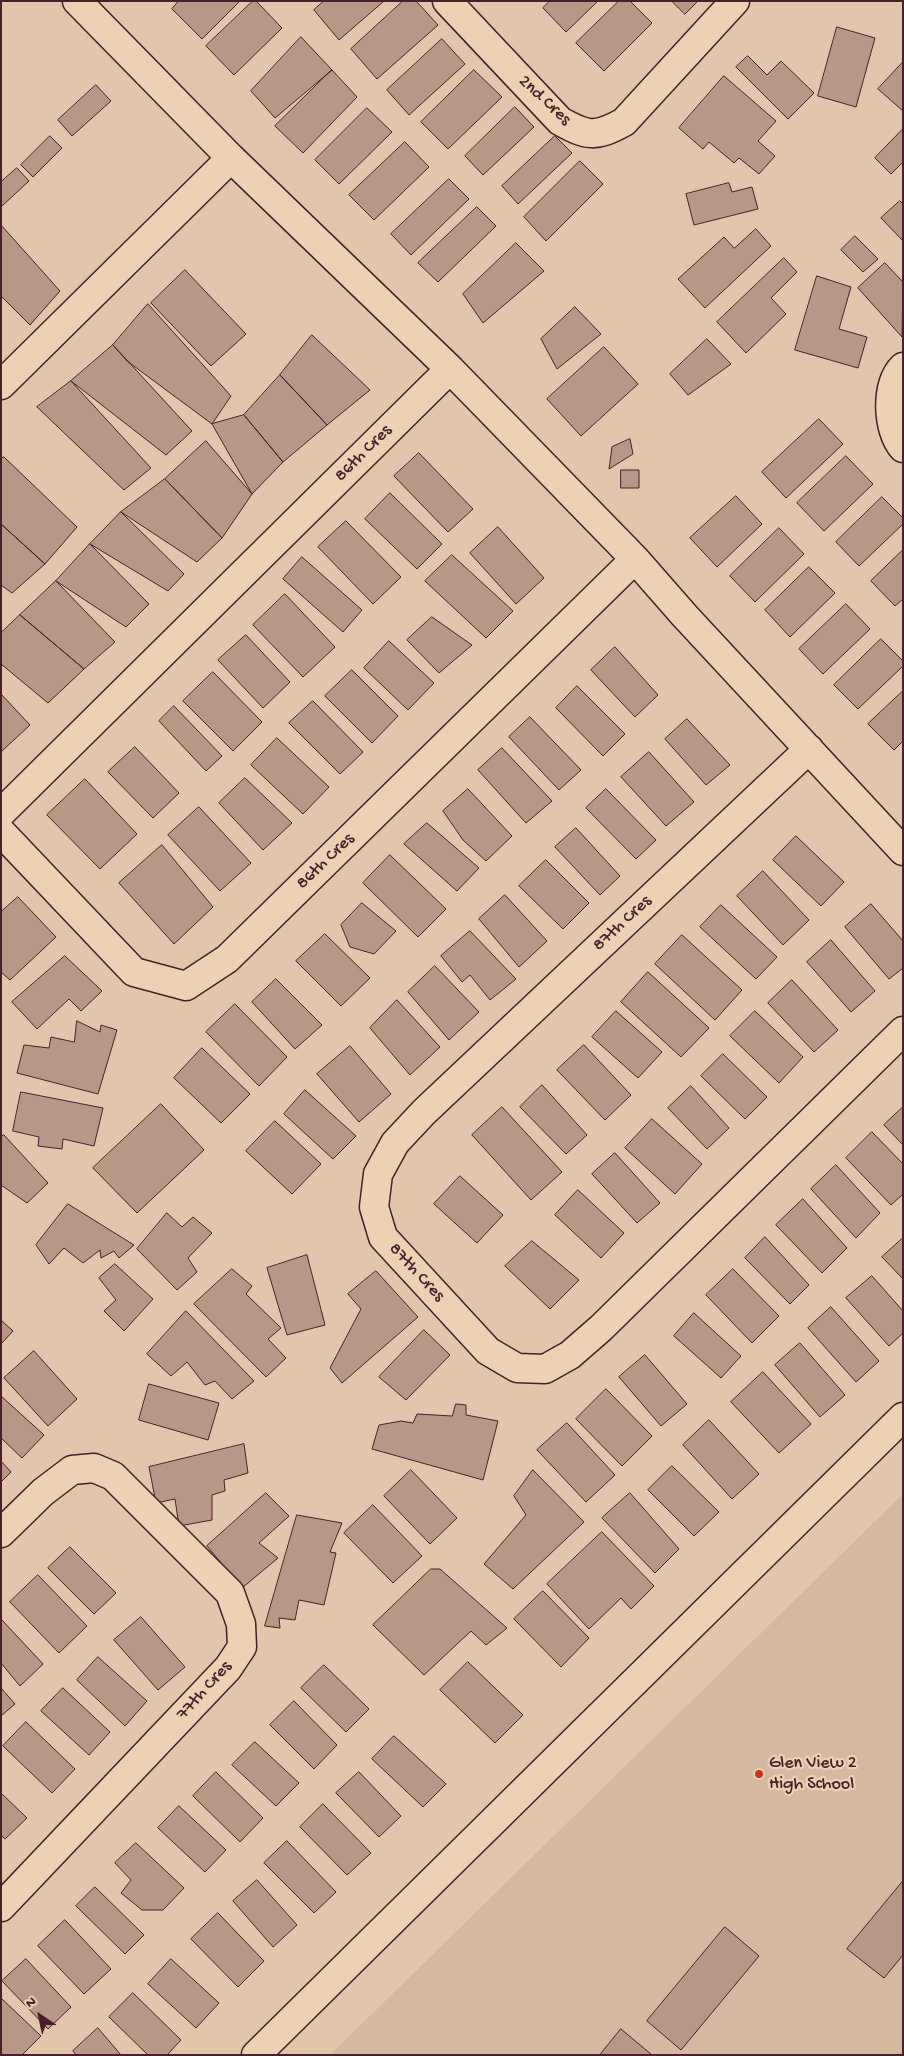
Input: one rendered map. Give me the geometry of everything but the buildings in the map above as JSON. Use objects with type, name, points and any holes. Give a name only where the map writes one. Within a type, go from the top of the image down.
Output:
[{"type":"street","points":[[77,1],[231,158],[450,369],[635,559],[684,615],[903,851]]},
{"type":"street","name":"2nd Cres","points":[[447,1],[560,121],[580,132],[605,133],[624,122],[735,1]]},
{"type":"street","points":[[1,386],[231,158]]},
{"type":"street","points":[[903,367],[899,370],[890,394],[890,419],[899,444],[903,448]]},
{"type":"street","name":"86th Cres","points":[[1,813],[450,369]]},
{"type":"street","name":"86th Cres","points":[[1,832],[134,972],[186,986],[227,959],[635,559]]},
{"type":"street","name":"87th Cres","points":[[808,749],[424,1112],[395,1143],[378,1174],[374,1206],[383,1237],[488,1351],[518,1368],[545,1369],[570,1355],[601,1328],[903,1031]]},
{"type":"street","points":[[256,2055],[903,1418]]},
{"type":"street","name":"77th Cres","points":[[1,1533],[43,1492],[72,1470],[94,1468],[113,1476],[230,1592],[241,1624],[242,1647],[228,1668],[1,1907]]},
{"type":"shaded area","name":"Glen View 2 High School","points":[[903,1494],[903,2055],[330,2055]]},
{"type":"place","name":"Glen View 2 High School","points":[[759,1774]]}]
